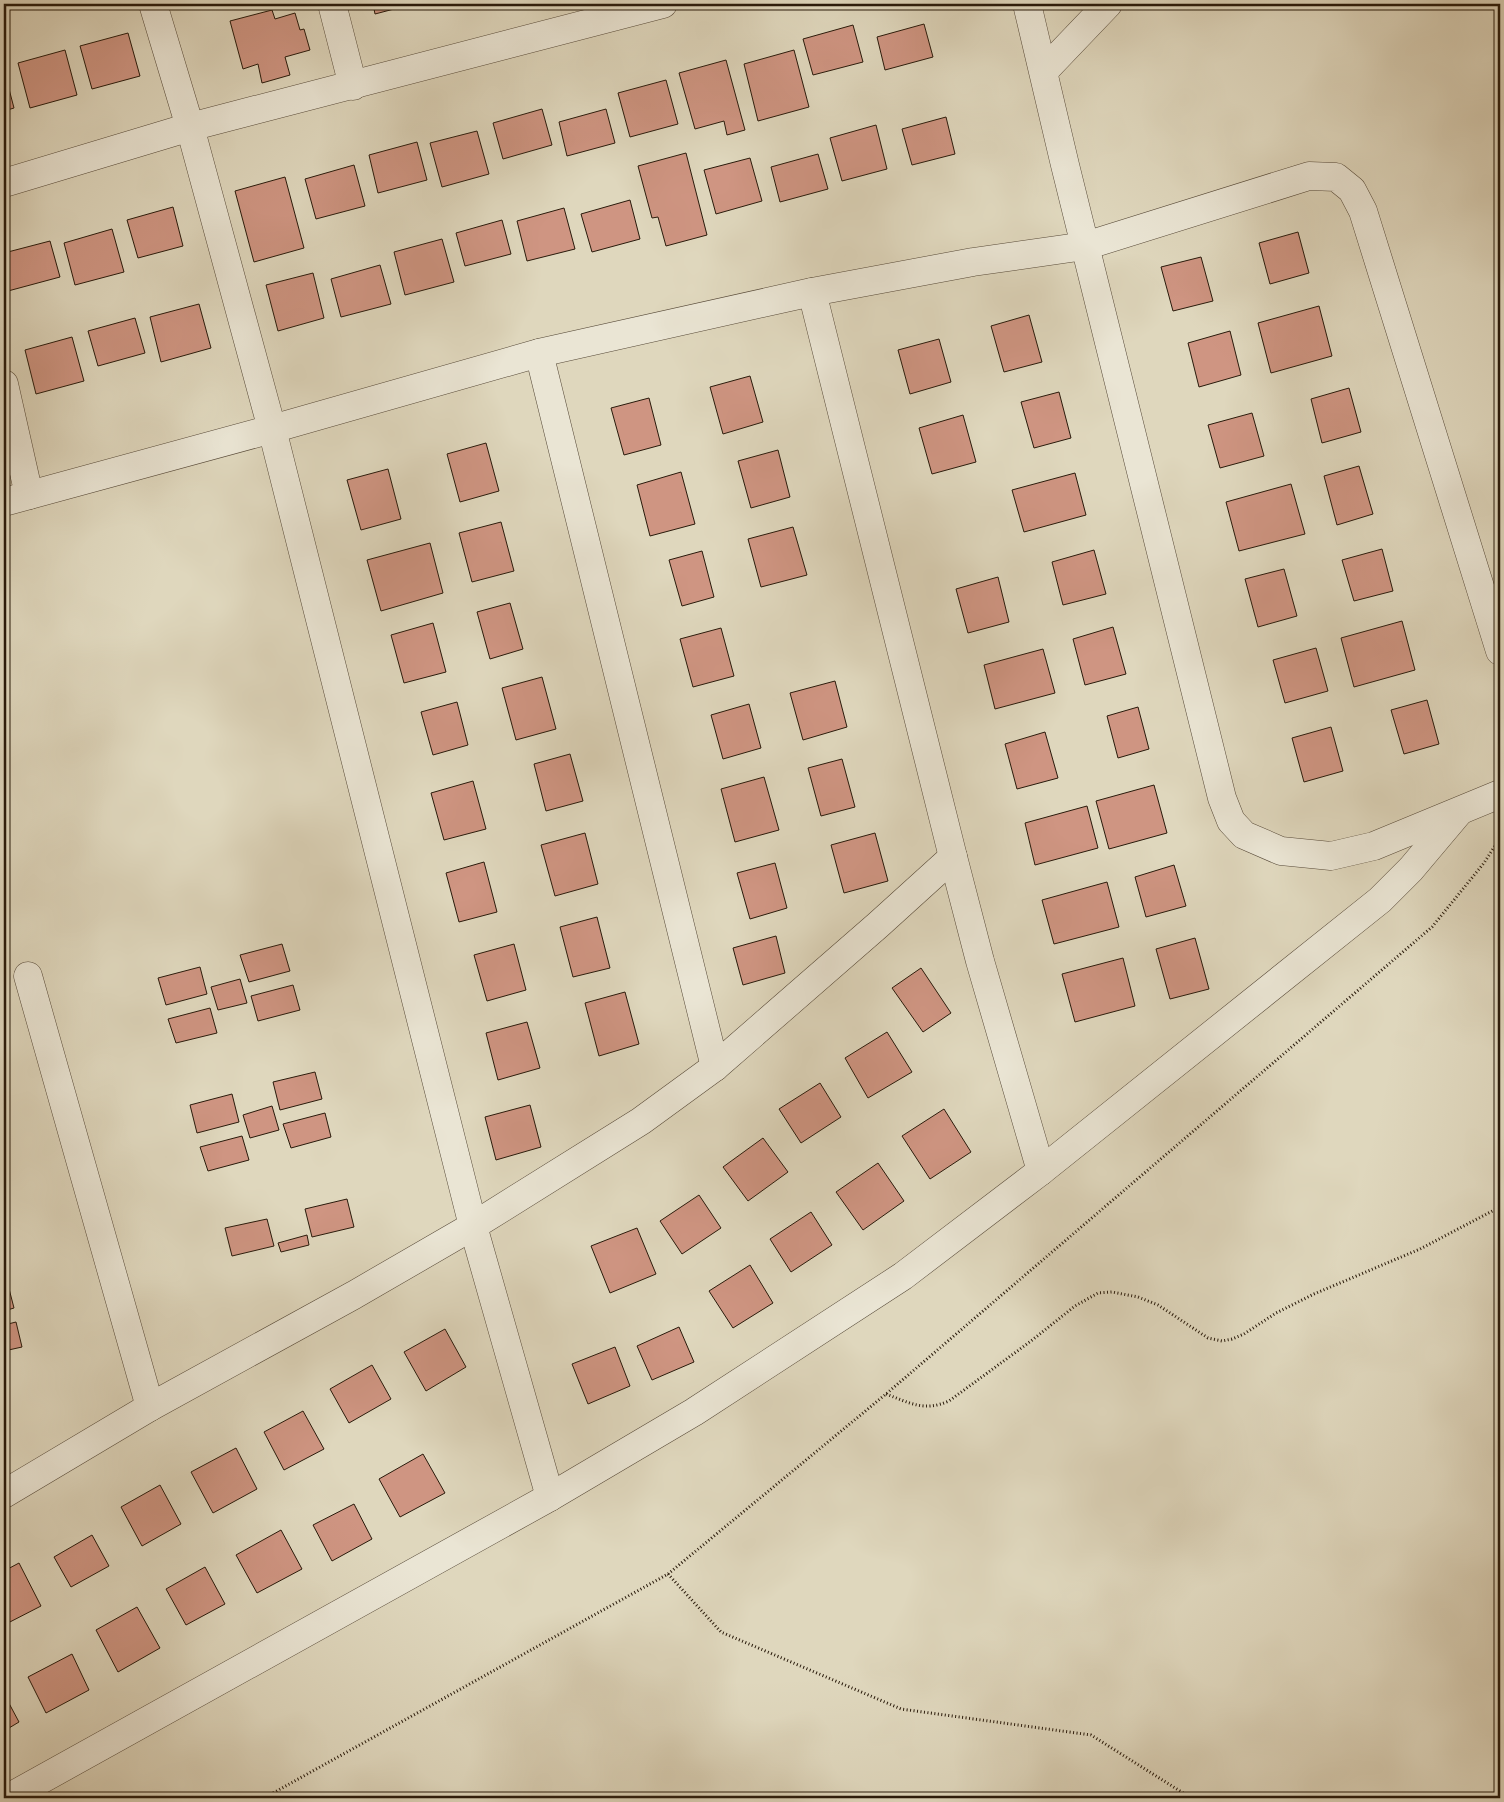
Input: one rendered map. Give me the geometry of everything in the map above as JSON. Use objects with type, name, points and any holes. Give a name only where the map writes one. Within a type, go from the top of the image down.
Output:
[{"type":"street","points":[[152,4],[190,127],[272,429],[473,1226],[550,1497]]},
{"type":"street","points":[[332,4],[354,86]]},
{"type":"street","points":[[4,183],[190,127],[354,86],[663,4]]},
{"type":"street","points":[[1027,4],[1219,789],[1231,821],[1244,835],[1280,851],[1331,856],[1374,846],[1500,794]]},
{"type":"street","points":[[1044,71],[1108,4]]},
{"type":"street","points":[[4,384],[16,499],[539,353],[812,292],[973,262],[1085,246],[1310,176],[1336,178],[1352,190],[1366,220],[1500,650]]},
{"type":"street","points":[[812,292],[980,961],[1041,1171]]},
{"type":"street","points":[[539,353],[715,1067]]},
{"type":"street","points":[[8,1798],[550,1497],[694,1412],[903,1276],[1041,1171],[1380,900],[1411,869],[1459,812]]},
{"type":"street","points":[[4,1494],[150,1407],[337,1304],[473,1226],[641,1122],[715,1067],[953,857]]},
{"type":"street","points":[[28,976],[150,1407]]},
{"type":"path","points":[[264,1798],[668,1574],[886,1394],[1432,927],[1484,863],[1500,838]]},
{"type":"path","points":[[886,1394],[923,1406],[936,1407],[949,1401],[1075,1306],[1098,1293],[1112,1292],[1138,1297],[1158,1305],[1208,1338],[1232,1339],[1244,1334],[1276,1313],[1314,1294],[1420,1249],[1500,1207]]},
{"type":"path","points":[[668,1574],[721,1632],[730,1636],[901,1709],[1091,1735],[1191,1798]]},
{"type":"building","points":[[4,4],[28,4],[4,10]]},
{"type":"building","points":[[373,4],[413,4],[375,14]]},
{"type":"building","points":[[272,10],[275,19],[295,13],[300,30],[304,29],[310,50],[285,57],[290,75],[262,83],[258,64],[243,69],[230,21]]},
{"type":"building","points":[[924,24],[933,57],[885,70],[877,37]]},
{"type":"building","points":[[853,25],[863,62],[813,75],[803,39]]},
{"type":"building","points":[[128,33],[140,76],[92,89],[80,46]]},
{"type":"building","points":[[65,50],[77,95],[30,108],[18,63]]},
{"type":"building","points":[[794,50],[809,107],[758,121],[744,64]]},
{"type":"building","points":[[726,60],[745,130],[727,135],[724,121],[695,129],[679,73]]},
{"type":"building","points":[[4,70],[14,108],[4,111]]},
{"type":"building","points":[[666,80],[678,124],[630,137],[618,93]]},
{"type":"building","points":[[542,109],[552,145],[503,159],[493,123]]},
{"type":"building","points":[[606,109],[615,143],[567,156],[559,122]]},
{"type":"building","points":[[946,117],[955,154],[912,165],[902,129]]},
{"type":"building","points":[[876,125],[887,169],[842,181],[830,138]]},
{"type":"building","points":[[477,131],[489,174],[442,187],[430,143]]},
{"type":"building","points":[[417,142],[427,180],[378,193],[369,155]]},
{"type":"building","points":[[686,153],[707,235],[666,246],[658,217],[652,218],[638,166]]},
{"type":"building","points":[[818,154],[828,189],[780,202],[771,167]]},
{"type":"building","points":[[750,158],[762,201],[716,214],[704,170]]},
{"type":"building","points":[[354,165],[365,206],[316,219],[305,179]]},
{"type":"building","points":[[285,177],[304,248],[254,262],[235,191]]},
{"type":"building","points":[[630,200],[640,239],[592,252],[581,214]]},
{"type":"building","points":[[173,207],[183,246],[138,258],[127,220]]},
{"type":"building","points":[[564,208],[575,249],[527,261],[517,221]]},
{"type":"building","points":[[502,220],[511,254],[465,266],[456,233]]},
{"type":"building","points":[[112,229],[124,272],[75,285],[64,243]]},
{"type":"building","points":[[1298,232],[1309,273],[1270,284],[1259,243]]},
{"type":"building","points":[[442,239],[454,282],[405,295],[394,252]]},
{"type":"building","points":[[50,241],[60,277],[8,291],[4,273],[4,253]]},
{"type":"building","points":[[1201,257],[1213,301],[1173,311],[1161,267]]},
{"type":"building","points":[[380,265],[391,304],[341,317],[331,279]]},
{"type":"building","points":[[313,273],[324,318],[278,331],[266,285]]},
{"type":"building","points":[[199,304],[211,348],[161,362],[150,317]]},
{"type":"building","points":[[1319,306],[1332,356],[1271,373],[1258,323]]},
{"type":"building","points":[[1029,315],[1042,362],[1004,372],[991,326]]},
{"type":"building","points":[[135,318],[145,353],[98,366],[88,331]]},
{"type":"building","points":[[1230,331],[1241,375],[1199,387],[1188,343]]},
{"type":"building","points":[[72,337],[84,381],[36,394],[25,350]]},
{"type":"building","points":[[939,339],[951,382],[910,394],[898,350]]},
{"type":"building","points":[[750,376],[763,422],[723,434],[710,387]]},
{"type":"building","points":[[1349,388],[1361,432],[1322,443],[1311,399]]},
{"type":"building","points":[[1059,392],[1071,438],[1034,448],[1021,402]]},
{"type":"building","points":[[649,398],[661,445],[624,455],[611,408]]},
{"type":"building","points":[[1252,413],[1264,456],[1220,468],[1208,425]]},
{"type":"building","points":[[963,415],[976,462],[932,474],[919,428]]},
{"type":"building","points":[[486,443],[499,491],[460,502],[447,454]]},
{"type":"building","points":[[778,450],[790,497],[751,508],[738,461]]},
{"type":"building","points":[[1359,466],[1373,514],[1337,525],[1324,476]]},
{"type":"building","points":[[388,469],[401,519],[361,530],[347,480]]},
{"type":"building","points":[[681,472],[695,524],[650,536],[637,485]]},
{"type":"building","points":[[1075,473],[1086,515],[1024,532],[1012,490]]},
{"type":"building","points":[[1291,484],[1305,534],[1239,551],[1226,502]]},
{"type":"building","points":[[501,522],[514,571],[472,582],[459,533]]},
{"type":"building","points":[[793,527],[807,575],[761,587],[748,539]]},
{"type":"building","points":[[430,543],[443,593],[381,611],[367,560]]},
{"type":"building","points":[[1382,549],[1393,591],[1354,601],[1342,560]]},
{"type":"building","points":[[1094,550],[1106,594],[1063,605],[1052,562]]},
{"type":"building","points":[[702,551],[714,597],[682,606],[669,560]]},
{"type":"building","points":[[1284,569],[1297,616],[1258,627],[1245,579]]},
{"type":"building","points":[[998,577],[1009,622],[968,633],[956,589]]},
{"type":"building","points":[[510,603],[523,649],[490,659],[477,612]]},
{"type":"building","points":[[1402,621],[1415,670],[1354,687],[1341,638]]},
{"type":"building","points":[[433,623],[446,672],[404,683],[391,635]]},
{"type":"building","points":[[1113,627],[1126,674],[1085,685],[1073,639]]},
{"type":"building","points":[[721,628],[734,676],[693,687],[680,639]]},
{"type":"building","points":[[1316,648],[1328,691],[1285,703],[1273,660]]},
{"type":"building","points":[[1043,649],[1055,693],[995,709],[984,665]]},
{"type":"building","points":[[542,677],[556,729],[516,740],[502,688]]},
{"type":"building","points":[[835,681],[847,727],[803,740],[790,693]]},
{"type":"building","points":[[1427,700],[1439,744],[1404,754],[1391,710]]},
{"type":"building","points":[[457,702],[468,745],[433,755],[421,712]]},
{"type":"building","points":[[749,704],[761,748],[723,759],[711,715]]},
{"type":"building","points":[[1138,707],[1149,749],[1118,758],[1107,716]]},
{"type":"building","points":[[1331,727],[1343,771],[1304,782],[1292,738]]},
{"type":"building","points":[[1045,732],[1058,778],[1017,789],[1005,744]]},
{"type":"building","points":[[570,754],[583,801],[546,811],[534,764]]},
{"type":"building","points":[[842,759],[855,807],[821,816],[808,768]]},
{"type":"building","points":[[764,777],[779,830],[735,842],[721,789]]},
{"type":"building","points":[[473,781],[486,829],[444,840],[431,793]]},
{"type":"building","points":[[1154,785],[1167,833],[1109,849],[1096,801]]},
{"type":"building","points":[[1087,806],[1098,848],[1035,865],[1025,823]]},
{"type":"building","points":[[585,833],[598,884],[555,896],[541,845]]},
{"type":"building","points":[[875,833],[888,881],[844,893],[831,845]]},
{"type":"building","points":[[484,862],[497,912],[459,922],[446,873]]},
{"type":"building","points":[[775,863],[787,908],[750,919],[737,873]]},
{"type":"building","points":[[1174,865],[1186,906],[1146,917],[1135,877]]},
{"type":"building","points":[[1107,882],[1119,927],[1054,944],[1042,900]]},
{"type":"building","points":[[597,917],[610,968],[573,977],[560,927]]},
{"type":"building","points":[[776,936],[785,973],[743,985],[733,948]]},
{"type":"building","points":[[1195,938],[1209,989],[1170,999],[1156,949]]},
{"type":"building","points":[[282,944],[290,971],[249,982],[240,955]]},
{"type":"building","points":[[514,944],[526,990],[487,1001],[474,955]]},
{"type":"building","points":[[1123,958],[1135,1006],[1075,1022],[1062,974]]},
{"type":"building","points":[[200,967],[207,994],[166,1005],[158,978]]},
{"type":"building","points":[[921,968],[951,1013],[923,1032],[892,988]]},
{"type":"building","points":[[240,979],[247,1003],[218,1010],[211,987]]},
{"type":"building","points":[[293,985],[300,1010],[258,1021],[251,996]]},
{"type":"building","points":[[625,992],[639,1044],[599,1056],[585,1003]]},
{"type":"building","points":[[210,1008],[217,1033],[176,1043],[168,1019]]},
{"type":"building","points":[[527,1022],[540,1068],[498,1080],[486,1033]]},
{"type":"building","points":[[887,1032],[912,1072],[868,1098],[845,1058]]},
{"type":"building","points":[[315,1072],[322,1099],[280,1110],[273,1082]]},
{"type":"building","points":[[820,1083],[841,1117],[801,1143],[779,1109]]},
{"type":"building","points":[[232,1094],[239,1122],[197,1133],[190,1105]]},
{"type":"building","points":[[530,1105],[541,1147],[496,1160],[485,1117]]},
{"type":"building","points":[[272,1106],[279,1130],[250,1138],[243,1115]]},
{"type":"building","points":[[944,1109],[971,1152],[930,1179],[902,1136]]},
{"type":"building","points":[[325,1113],[331,1137],[291,1148],[283,1124]]},
{"type":"building","points":[[242,1136],[249,1160],[208,1171],[200,1147]]},
{"type":"building","points":[[763,1138],[788,1172],[748,1201],[723,1167]]},
{"type":"building","points":[[878,1163],[904,1201],[863,1230],[836,1192]]},
{"type":"building","points":[[699,1195],[721,1228],[682,1254],[660,1221]]},
{"type":"building","points":[[347,1199],[354,1227],[312,1237],[305,1209]]},
{"type":"building","points":[[811,1212],[832,1245],[791,1272],[770,1239]]},
{"type":"building","points":[[267,1219],[274,1246],[232,1256],[225,1228]]},
{"type":"building","points":[[637,1228],[656,1274],[610,1293],[591,1246]]},
{"type":"building","points":[[307,1235],[309,1245],[281,1252],[278,1243]]},
{"type":"building","points":[[750,1265],[773,1303],[733,1328],[709,1291]]},
{"type":"building","points":[[7,1281],[14,1308],[4,1311],[4,1282]]},
{"type":"building","points":[[16,1322],[22,1347],[4,1351],[4,1325]]},
{"type":"building","points":[[679,1327],[694,1362],[652,1380],[637,1346]]},
{"type":"building","points":[[445,1329],[466,1367],[426,1391],[404,1352]]},
{"type":"building","points":[[615,1347],[630,1386],[588,1404],[572,1364]]},
{"type":"building","points":[[372,1365],[391,1399],[349,1423],[330,1389]]},
{"type":"building","points":[[303,1411],[324,1449],[284,1470],[264,1432]]},
{"type":"building","points":[[236,1448],[257,1489],[213,1513],[191,1472]]},
{"type":"building","points":[[423,1454],[445,1493],[400,1517],[379,1479]]},
{"type":"building","points":[[160,1485],[181,1524],[142,1546],[121,1507]]},
{"type":"building","points":[[354,1504],[372,1539],[332,1561],[313,1525]]},
{"type":"building","points":[[281,1530],[302,1569],[257,1593],[236,1555]]},
{"type":"building","points":[[92,1535],[109,1566],[71,1587],[54,1557]]},
{"type":"building","points":[[19,1563],[41,1606],[4,1625],[4,1571]]},
{"type":"building","points":[[205,1567],[225,1604],[186,1625],[166,1589]]},
{"type":"building","points":[[137,1607],[160,1648],[118,1672],[96,1630]]},
{"type":"building","points":[[72,1654],[89,1690],[46,1713],[28,1677]]},
{"type":"building","points":[[4,1694],[19,1722],[4,1731]]}]
